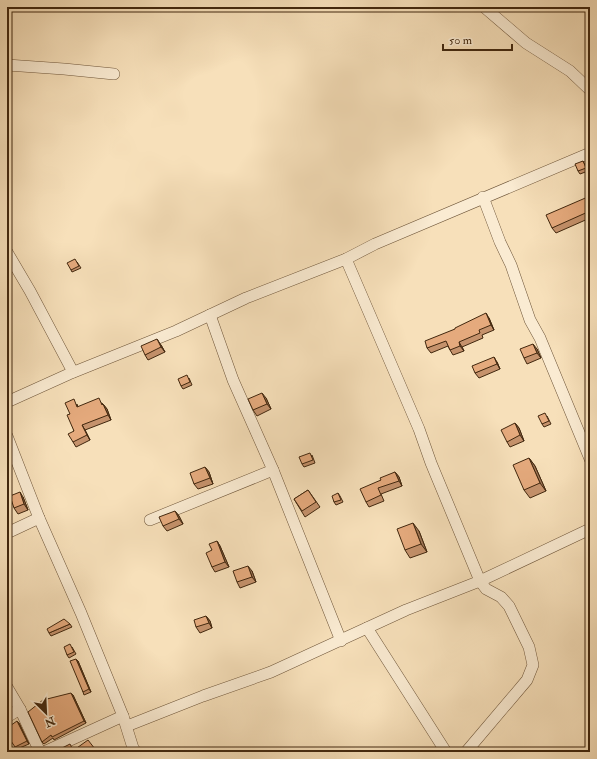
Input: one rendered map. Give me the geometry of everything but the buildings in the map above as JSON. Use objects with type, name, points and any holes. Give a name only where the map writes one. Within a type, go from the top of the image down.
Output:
[{"type":"street","points":[[484,7],[526,43],[570,71],[590,90]]},
{"type":"street","points":[[7,65],[114,74]]},
{"type":"street","points":[[7,402],[73,372],[176,331],[246,298],[346,259],[375,244],[482,197],[590,153]]},
{"type":"street","points":[[482,197],[511,265],[530,320],[540,338],[590,459]]},
{"type":"street","points":[[7,252],[30,291],[73,372]]},
{"type":"street","points":[[346,259],[419,429],[431,463],[480,581],[486,589],[501,597],[509,606],[528,647],[533,665],[526,680],[466,752]]},
{"type":"street","points":[[210,315],[233,380],[273,470],[340,641]]},
{"type":"street","points":[[7,436],[39,518],[81,613],[125,721],[134,750]]},
{"type":"street","points":[[150,520],[273,470]]},
{"type":"street","points":[[7,533],[39,518]]},
{"type":"street","points":[[49,751],[125,721],[271,672],[367,628],[480,581],[590,529]]},
{"type":"street","points":[[367,628],[446,752]]},
{"type":"street","points":[[7,687],[20,709],[40,752]]},
{"type":"street","points":[[7,717],[20,709]]}]
